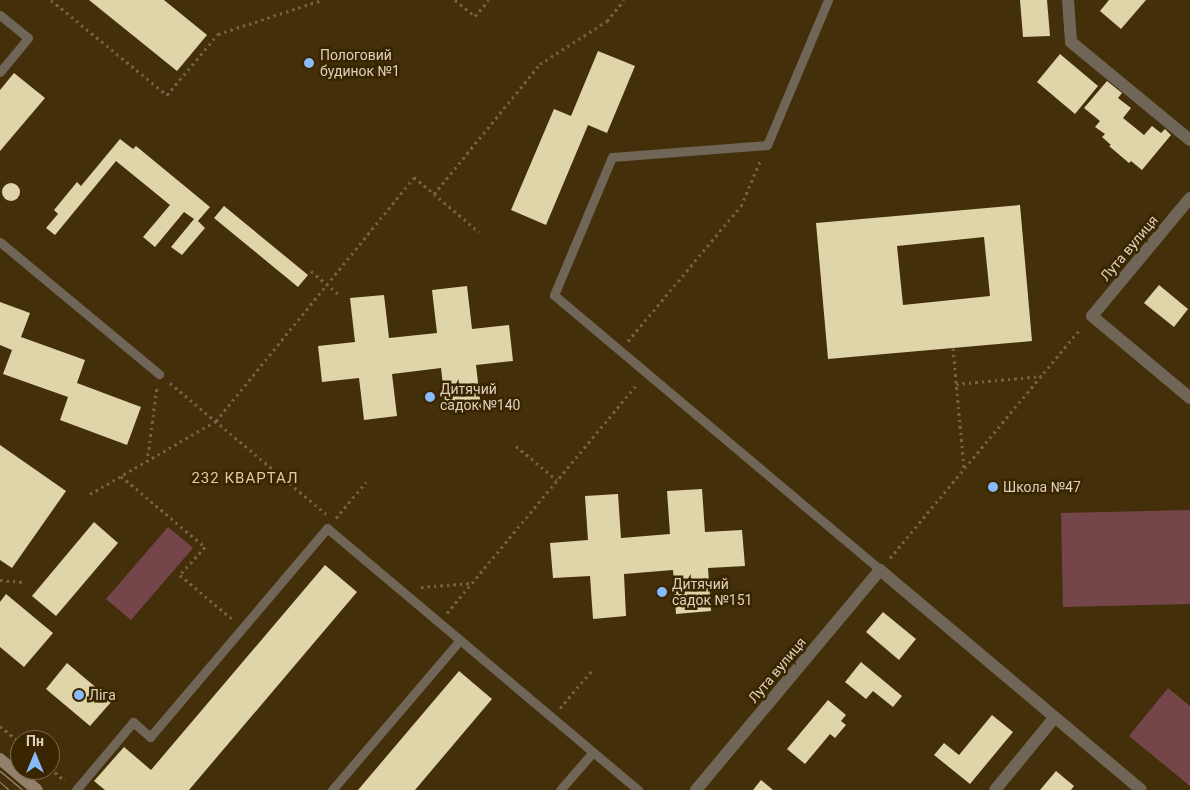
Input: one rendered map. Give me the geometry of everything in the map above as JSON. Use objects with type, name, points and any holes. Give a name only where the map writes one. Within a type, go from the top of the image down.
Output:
[{"type":"main road","points":[[0,759],[37,790]]},
{"type":"street","points":[[1068,0],[1071,42],[1190,140]]},
{"type":"street","name":"Лута вулиця","points":[[1092,316],[1190,198]]},
{"type":"street","points":[[1092,316],[1190,398]]},
{"type":"street","points":[[880,570],[1141,790]]},
{"type":"street","name":"Лута вулиця","points":[[696,790],[880,570]]},
{"type":"street","points":[[995,790],[1055,717]]},
{"type":"lane","points":[[828,0],[767,144],[612,157],[554,295],[880,570]]},
{"type":"lane","points":[[0,14],[28,38],[0,72]]},
{"type":"lane","points":[[0,242],[159,374]]},
{"type":"lane","points":[[72,787],[133,722],[150,737],[327,528],[638,790]]},
{"type":"lane","points":[[332,790],[460,640]]},
{"type":"lane","points":[[560,790],[593,752]]},
{"type":"path","points":[[51,0],[167,95],[218,34],[322,0]]},
{"type":"path","points":[[455,0],[475,16],[489,0]]},
{"type":"path","points":[[434,194],[540,64],[607,21],[624,0]]},
{"type":"path","points":[[620,351],[741,206],[767,144]]},
{"type":"path","points":[[90,494],[216,422],[414,177],[479,232]]},
{"type":"path","points":[[311,271],[342,296]]},
{"type":"path","points":[[880,570],[1092,316]]},
{"type":"path","points":[[953,348],[964,470]]},
{"type":"path","points":[[439,623],[646,373]]},
{"type":"path","points":[[159,374],[216,422]]},
{"type":"path","points":[[147,462],[159,374]]},
{"type":"path","points":[[956,384],[1042,376]]},
{"type":"path","points":[[516,446],[557,480]]},
{"type":"path","points":[[121,476],[205,547],[180,575],[242,628]]},
{"type":"path","points":[[334,520],[366,482]]},
{"type":"path","points":[[0,580],[22,582]]},
{"type":"path","points":[[399,589],[472,583]]},
{"type":"path","points":[[558,710],[594,668]]},
{"type":"path","points":[[0,726],[10,734]]},
{"type":"path","points":[[60,777],[72,787]]},
{"type":"shaded area","points":[[1190,510],[1190,604],[1063,607],[1061,513]]},
{"type":"shaded area","points":[[168,527],[193,548],[131,620],[106,599]]},
{"type":"shaded area","points":[[1168,688],[1190,706],[1190,786],[1129,736]]},
{"type":"building","points":[[89,0],[164,0],[207,35],[177,71]]},
{"type":"building","points":[[1020,0],[1047,0],[1050,36],[1023,37]]},
{"type":"building","points":[[1109,0],[1146,0],[1121,29],[1100,11]]},
{"type":"building","points":[[598,51],[635,66],[607,133],[588,125],[546,225],[511,210],[554,109],[571,116]]},
{"type":"building","points":[[1060,54],[1098,86],[1075,114],[1037,82]]},
{"type":"building","points":[[14,73],[45,98],[0,151],[0,90]]},
{"type":"building","points":[[1107,81],[1122,93],[1118,98],[1131,108],[1123,118],[1144,135],[1152,126],[1161,133],[1165,129],[1171,135],[1142,170],[1131,161],[1129,163],[1109,146],[1111,145],[1102,137],[1105,134],[1095,127],[1100,121],[1084,108]]},
{"type":"building","points":[[120,139],[133,149],[136,146],[210,207],[198,221],[205,228],[182,255],[171,247],[194,219],[184,212],[155,247],[143,237],[170,205],[116,161],[55,235],[46,228],[58,214],[54,210],[77,182],[81,186]]},
{"type":"building","points":[[7,183],[15,183],[20,188],[18,199],[7,201],[2,196],[2,188]]},
{"type":"building","points":[[1020,205],[1032,341],[828,359],[816,223]],"holes":[[[984,237],[990,296],[903,305],[897,246]]]},
{"type":"building","points":[[224,206],[308,275],[298,287],[214,218]]},
{"type":"building","points":[[1159,285],[1188,309],[1174,327],[1144,303]]},
{"type":"building","points":[[467,286],[472,329],[509,325],[513,361],[476,365],[481,408],[446,411],[441,368],[392,374],[397,416],[364,420],[359,378],[322,382],[318,346],[355,342],[350,298],[384,295],[389,338],[437,333],[432,290]]},
{"type":"building","points":[[0,302],[30,313],[21,337],[85,360],[77,383],[141,407],[127,445],[60,420],[68,397],[3,374],[12,350],[0,345]]},
{"type":"building","points":[[0,445],[66,491],[12,568],[0,560]]},
{"type":"building","points":[[702,489],[705,532],[742,530],[745,566],[708,568],[711,611],[676,614],[673,570],[624,574],[626,616],[593,619],[590,576],[553,578],[550,543],[588,540],[585,496],[618,494],[621,538],[670,534],[667,491]]},
{"type":"building","points":[[94,522],[118,543],[56,616],[32,596]]},
{"type":"building","points":[[325,565],[357,592],[189,790],[105,790],[94,781],[124,747],[151,770]]},
{"type":"building","points":[[6,594],[53,633],[24,667],[0,647],[0,602]]},
{"type":"building","points":[[883,612],[916,639],[899,660],[866,632]]},
{"type":"building","points":[[861,662],[902,696],[893,707],[873,691],[866,699],[845,682]]},
{"type":"building","points":[[67,663],[112,701],[90,726],[46,689]]},
{"type":"building","points":[[459,671],[492,699],[415,790],[358,790]]},
{"type":"building","points":[[828,700],[846,715],[841,721],[846,725],[835,738],[830,734],[805,764],[787,749]]},
{"type":"building","points":[[992,715],[1013,732],[970,784],[934,755],[944,743],[959,755]]},
{"type":"building","points":[[1056,771],[1074,786],[1071,790],[1040,790]]},
{"type":"building","points":[[761,780],[773,790],[753,790]]},
{"type":"tram line","points":[[0,771],[23,790]]},
{"type":"tram line","points":[[0,782],[9,790]]},
{"type":"place","name":"Пологовий будинок №1","points":[[309,63]]},
{"type":"place","name":"Дитячий садок №140","points":[[430,397]]},
{"type":"place","name":"Школа №47","points":[[993,487]]},
{"type":"place","name":"Дитячий садок №151","points":[[662,592]]},
{"type":"place","name":"Ліга","points":[[79,695]]},
{"type":"district","name":"232 КВАРТАЛ","points":[[245,479]]}]
